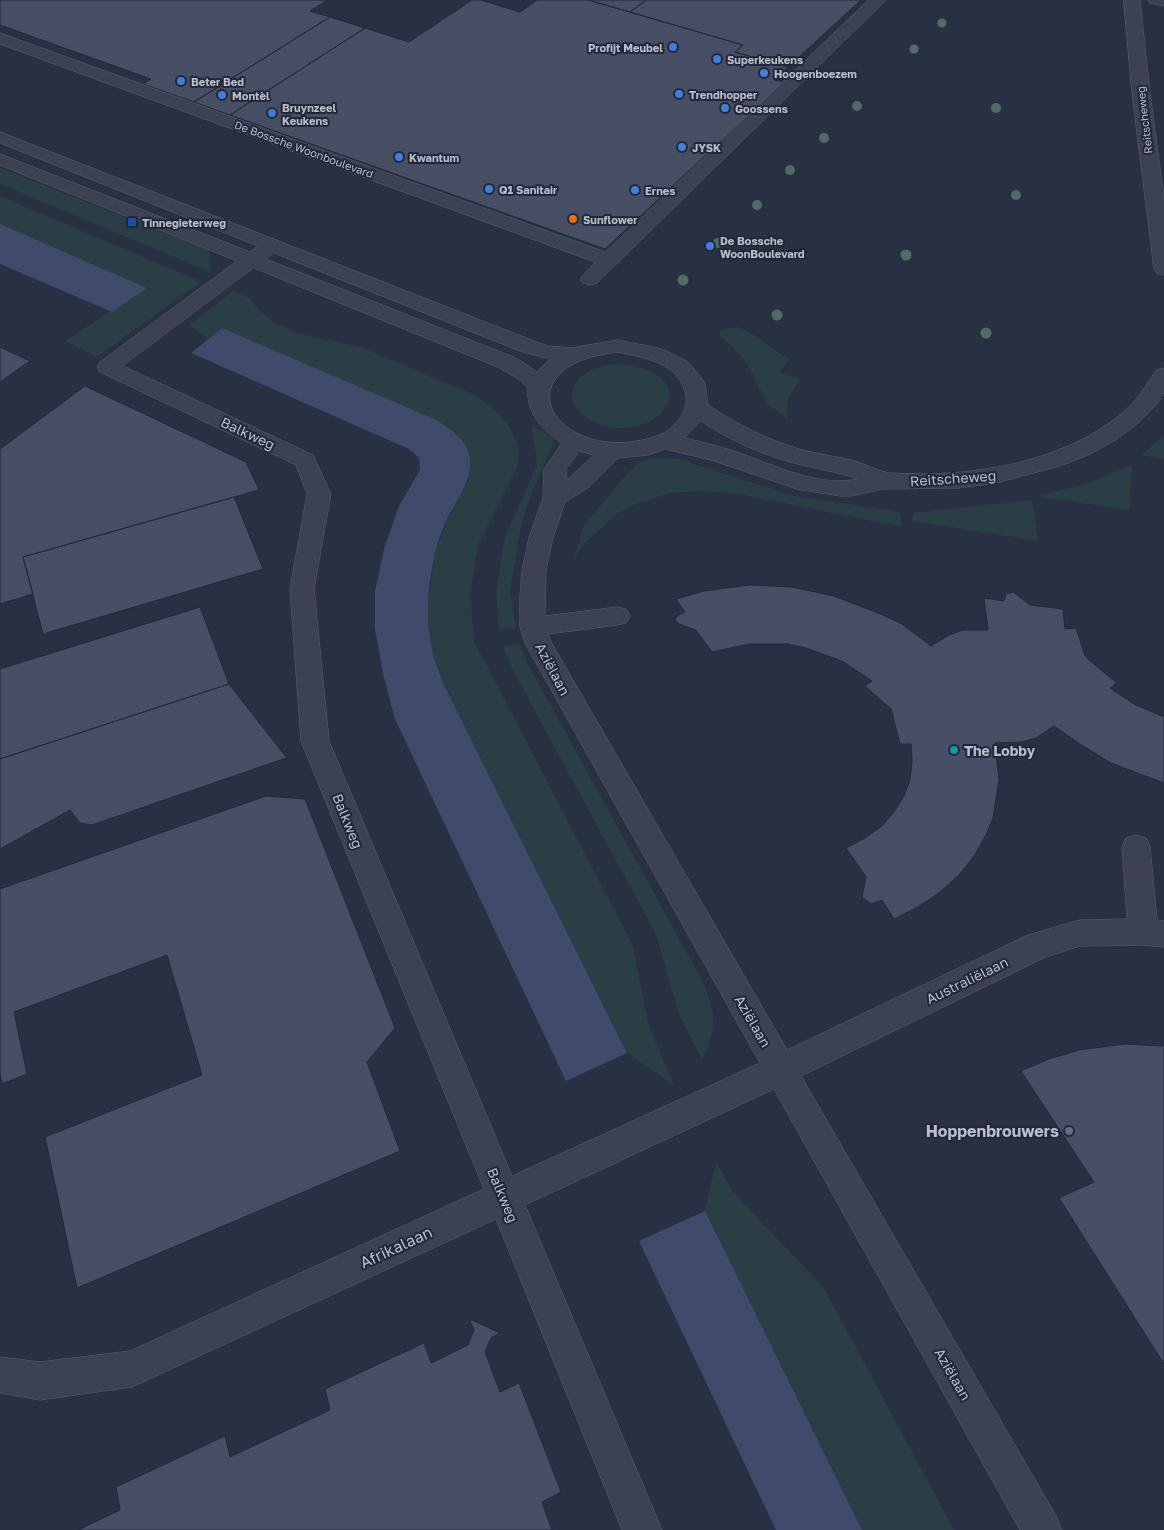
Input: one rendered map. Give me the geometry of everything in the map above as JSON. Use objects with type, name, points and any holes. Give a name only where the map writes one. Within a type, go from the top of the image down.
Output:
[{"type":"street","points":[[590,279],[878,0]]},
{"type":"street","name":"Reitscheweg","points":[[1132,0],[1144,120],[1164,269]]},
{"type":"street","points":[[1156,0],[1164,1]]},
{"type":"street","name":"De Bossche Woonboulevard","points":[[0,38],[608,260]]},
{"type":"street","points":[[0,138],[508,363],[528,375],[539,387]]},
{"type":"street","points":[[0,159],[527,346],[546,352],[572,355]]},
{"type":"street","name":"Balkweg","points":[[262,253],[108,367],[305,460],[319,494],[302,589],[315,741],[642,1530]]},
{"type":"street","points":[[618,346],[647,351],[667,358],[680,365],[692,378],[698,394],[698,409],[691,422],[680,432],[664,441],[647,447],[612,451],[574,441],[551,426],[542,414],[538,400],[539,387],[546,375],[557,364],[572,355],[601,347],[618,346]]},
{"type":"street","name":"Reitscheweg","points":[[664,441],[695,448],[781,477],[819,486],[849,488],[887,481],[983,478],[1032,467],[1074,452],[1112,433],[1133,416],[1149,399],[1164,375]]},
{"type":"street","name":"Reitscheweg","points":[[698,409],[724,427],[769,446],[796,456],[852,468],[887,481]]},
{"type":"street","name":"Aziëlaan","points":[[574,441],[555,469],[555,498],[543,530],[534,570],[532,596],[533,627],[538,643],[551,669],[1042,1530]]},
{"type":"street","points":[[555,498],[581,481],[612,451]]},
{"type":"street","points":[[533,627],[617,616]]},
{"type":"street","points":[[1136,847],[1153,933]]},
{"type":"street","name":"Australiëlaan","points":[[780,1069],[1039,945],[1080,933],[1153,933]]},
{"type":"street","name":"Afrikalaan","points":[[0,1375],[40,1381],[132,1368],[780,1069]]},
{"type":"shaded area","points":[[0,168],[209,250],[210,272],[0,184]]},
{"type":"shaded area","points":[[0,196],[201,282],[97,357],[65,341],[146,288],[0,224]]},
{"type":"shaded area","points":[[233,291],[249,298],[262,313],[277,324],[300,334],[361,347],[472,394],[491,406],[509,425],[519,449],[517,467],[478,545],[470,594],[474,641],[633,946],[649,1026],[674,1085],[627,1053],[444,685],[432,649],[427,613],[434,557],[446,522],[469,479],[222,328],[208,339],[189,325]]},
{"type":"shaded area","points":[[737,327],[790,359],[779,372],[801,380],[789,398],[787,407],[788,419],[767,404],[748,365],[734,348],[720,336],[720,330]]},
{"type":"shaded area","points":[[619,364],[649,371],[665,382],[670,396],[664,409],[651,421],[632,427],[610,427],[587,418],[576,407],[572,394],[577,381],[597,368]]},
{"type":"shaded area","points":[[532,425],[555,439],[529,499],[520,531],[510,592],[516,628],[499,630],[496,593],[504,540],[537,465]]},
{"type":"shaded area","points":[[1164,436],[1164,459],[1141,455]]},
{"type":"shaded area","points":[[650,458],[678,459],[794,496],[900,512],[902,527],[738,494],[699,491],[669,493],[639,503],[615,515],[586,542],[573,559],[584,525],[634,466]]},
{"type":"shaded area","points":[[1132,464],[1129,510],[1036,496],[1087,484]]},
{"type":"shaded area","points":[[1032,500],[1038,541],[912,521],[913,513]]},
{"type":"shaded area","points":[[519,643],[528,664],[699,975],[712,1007],[713,1017],[711,1036],[702,1060],[679,1014],[656,934],[513,671],[503,647]]},
{"type":"shaded area","points":[[716,1162],[734,1193],[824,1288],[954,1530],[862,1530],[705,1211]]},
{"type":"water","points":[[0,224],[147,288],[112,312],[0,264]]},
{"type":"water","points":[[222,328],[439,421],[459,437],[466,446],[469,452],[470,467],[466,483],[440,535],[432,567],[428,617],[434,658],[444,685],[627,1053],[566,1081],[395,719],[383,674],[375,629],[375,591],[384,549],[399,506],[420,470],[419,458],[409,449],[191,353]]},
{"type":"water","points":[[705,1211],[862,1530],[776,1530],[639,1241]]},
{"type":"building","points":[[0,0],[328,0],[310,11],[330,17],[194,102],[143,84],[151,79],[0,25]]},
{"type":"building","points":[[472,0],[481,0],[520,12],[537,0],[588,0],[743,45],[735,52],[788,67],[774,80],[784,82],[605,249],[230,115],[365,28],[409,42]]},
{"type":"building","points":[[588,0],[646,0],[630,12]]},
{"type":"building","points":[[646,0],[861,0],[788,67],[735,52],[743,45],[630,12]]},
{"type":"building","points":[[330,17],[365,28],[230,115],[194,102]]},
{"type":"building","points":[[0,347],[30,361],[0,382]]},
{"type":"building","points":[[85,386],[246,462],[259,490],[23,557],[33,594],[0,604],[0,449]]},
{"type":"building","points":[[234,497],[263,569],[43,634],[23,557]]},
{"type":"building","name":"The Lobby","points":[[749,585],[792,587],[834,596],[902,624],[931,646],[949,635],[963,630],[988,630],[984,598],[1004,601],[1006,594],[1013,592],[1030,605],[1063,609],[1065,629],[1076,628],[1085,656],[1117,683],[1110,688],[1134,704],[1164,717],[1164,783],[1111,763],[1054,726],[1036,738],[1021,742],[995,743],[999,780],[993,818],[974,856],[959,875],[940,892],[918,907],[894,919],[882,900],[871,904],[862,897],[866,877],[846,848],[882,826],[904,796],[910,780],[911,744],[900,744],[891,709],[865,686],[872,681],[842,661],[806,648],[788,644],[749,644],[712,652],[696,630],[679,624],[675,620],[678,615],[685,612],[676,599],[704,591]]},
{"type":"building","points":[[200,607],[229,684],[0,759],[0,669]]},
{"type":"building","points":[[229,684],[286,757],[289,757],[92,825],[80,823],[70,810],[0,849],[0,759]]},
{"type":"building","points":[[266,796],[305,799],[395,1028],[367,1062],[400,1151],[77,1288],[45,1137],[202,1075],[167,955],[14,1012],[27,1074],[2,1084],[0,1074],[0,889]]},
{"type":"building","points":[[1125,1044],[1164,1046],[1164,1364],[1059,1198],[1094,1182],[1021,1071],[1049,1059],[1079,1050]]},
{"type":"building","points":[[472,1320],[500,1333],[491,1338],[485,1352],[500,1392],[519,1383],[561,1492],[542,1502],[552,1530],[78,1530],[120,1510],[116,1487],[225,1436],[230,1457],[330,1410],[325,1389],[424,1343],[431,1363],[468,1345],[474,1330],[470,1321]]},
{"type":"place","name":"Profijt Meubel","points":[[673,47]]},
{"type":"place","name":"Superkeukens","points":[[717,59]]},
{"type":"place","name":"Hoogenboezem","points":[[764,73]]},
{"type":"place","name":"Beter Bed","points":[[181,81]]},
{"type":"place","name":"Trendhopper","points":[[679,94]]},
{"type":"place","name":"Montèl","points":[[222,95]]},
{"type":"place","name":"Goossens","points":[[725,108]]},
{"type":"place","name":"Bruynzeel Keukens","points":[[272,113]]},
{"type":"place","name":"JYSK","points":[[682,147]]},
{"type":"place","name":"Kwantum","points":[[399,157]]},
{"type":"place","name":"Q1 Sanitair","points":[[489,189]]},
{"type":"place","name":"Ernes","points":[[635,190]]},
{"type":"place","name":"Sunflower","points":[[573,219]]},
{"type":"place","name":"Tinnegieterweg","points":[[132,222]]},
{"type":"place","name":"De Bossche WoonBoulevard","points":[[710,246]]},
{"type":"place","name":"The Lobby","points":[[954,750]]},
{"type":"place","name":"Hoppenbrouwers","points":[[1069,1131]]}]
